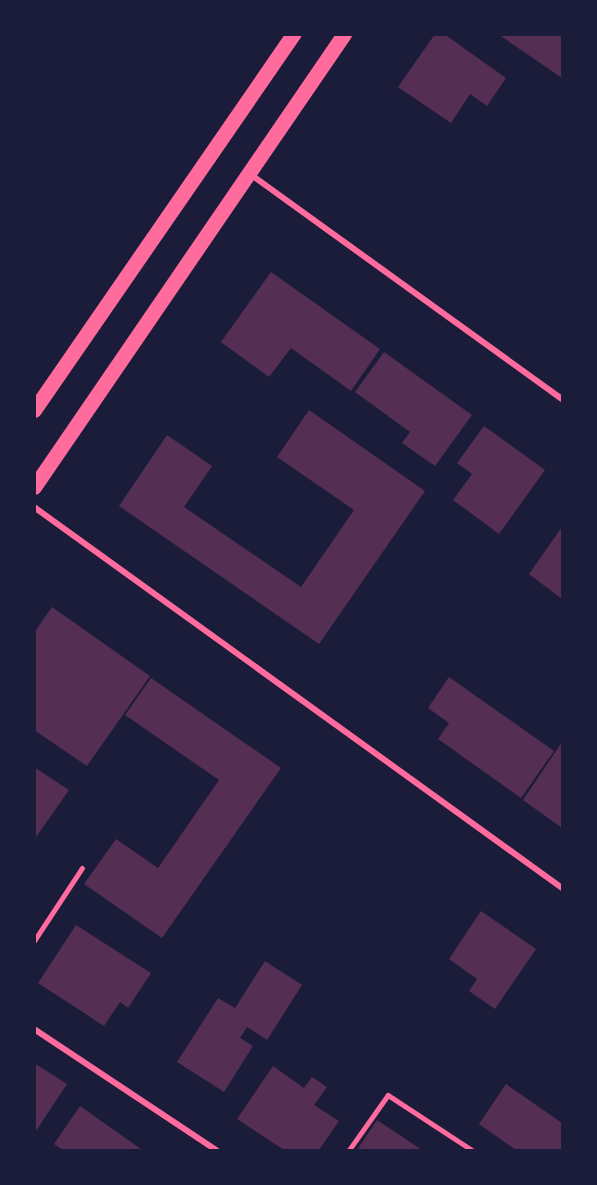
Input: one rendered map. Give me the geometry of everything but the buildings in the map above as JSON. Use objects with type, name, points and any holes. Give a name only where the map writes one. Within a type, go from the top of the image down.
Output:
[{"type":"main road","points":[[34,410],[293,34]]},
{"type":"main road","points":[[34,487],[344,34]]},
{"type":"street","points":[[250,174],[562,399]]},
{"type":"street","points":[[34,507],[562,888]]},
{"type":"street","points":[[34,1029],[216,1150]]},
{"type":"lane","points":[[34,941],[82,868]]},
{"type":"lane","points":[[349,1150],[388,1095],[472,1150]]}]
